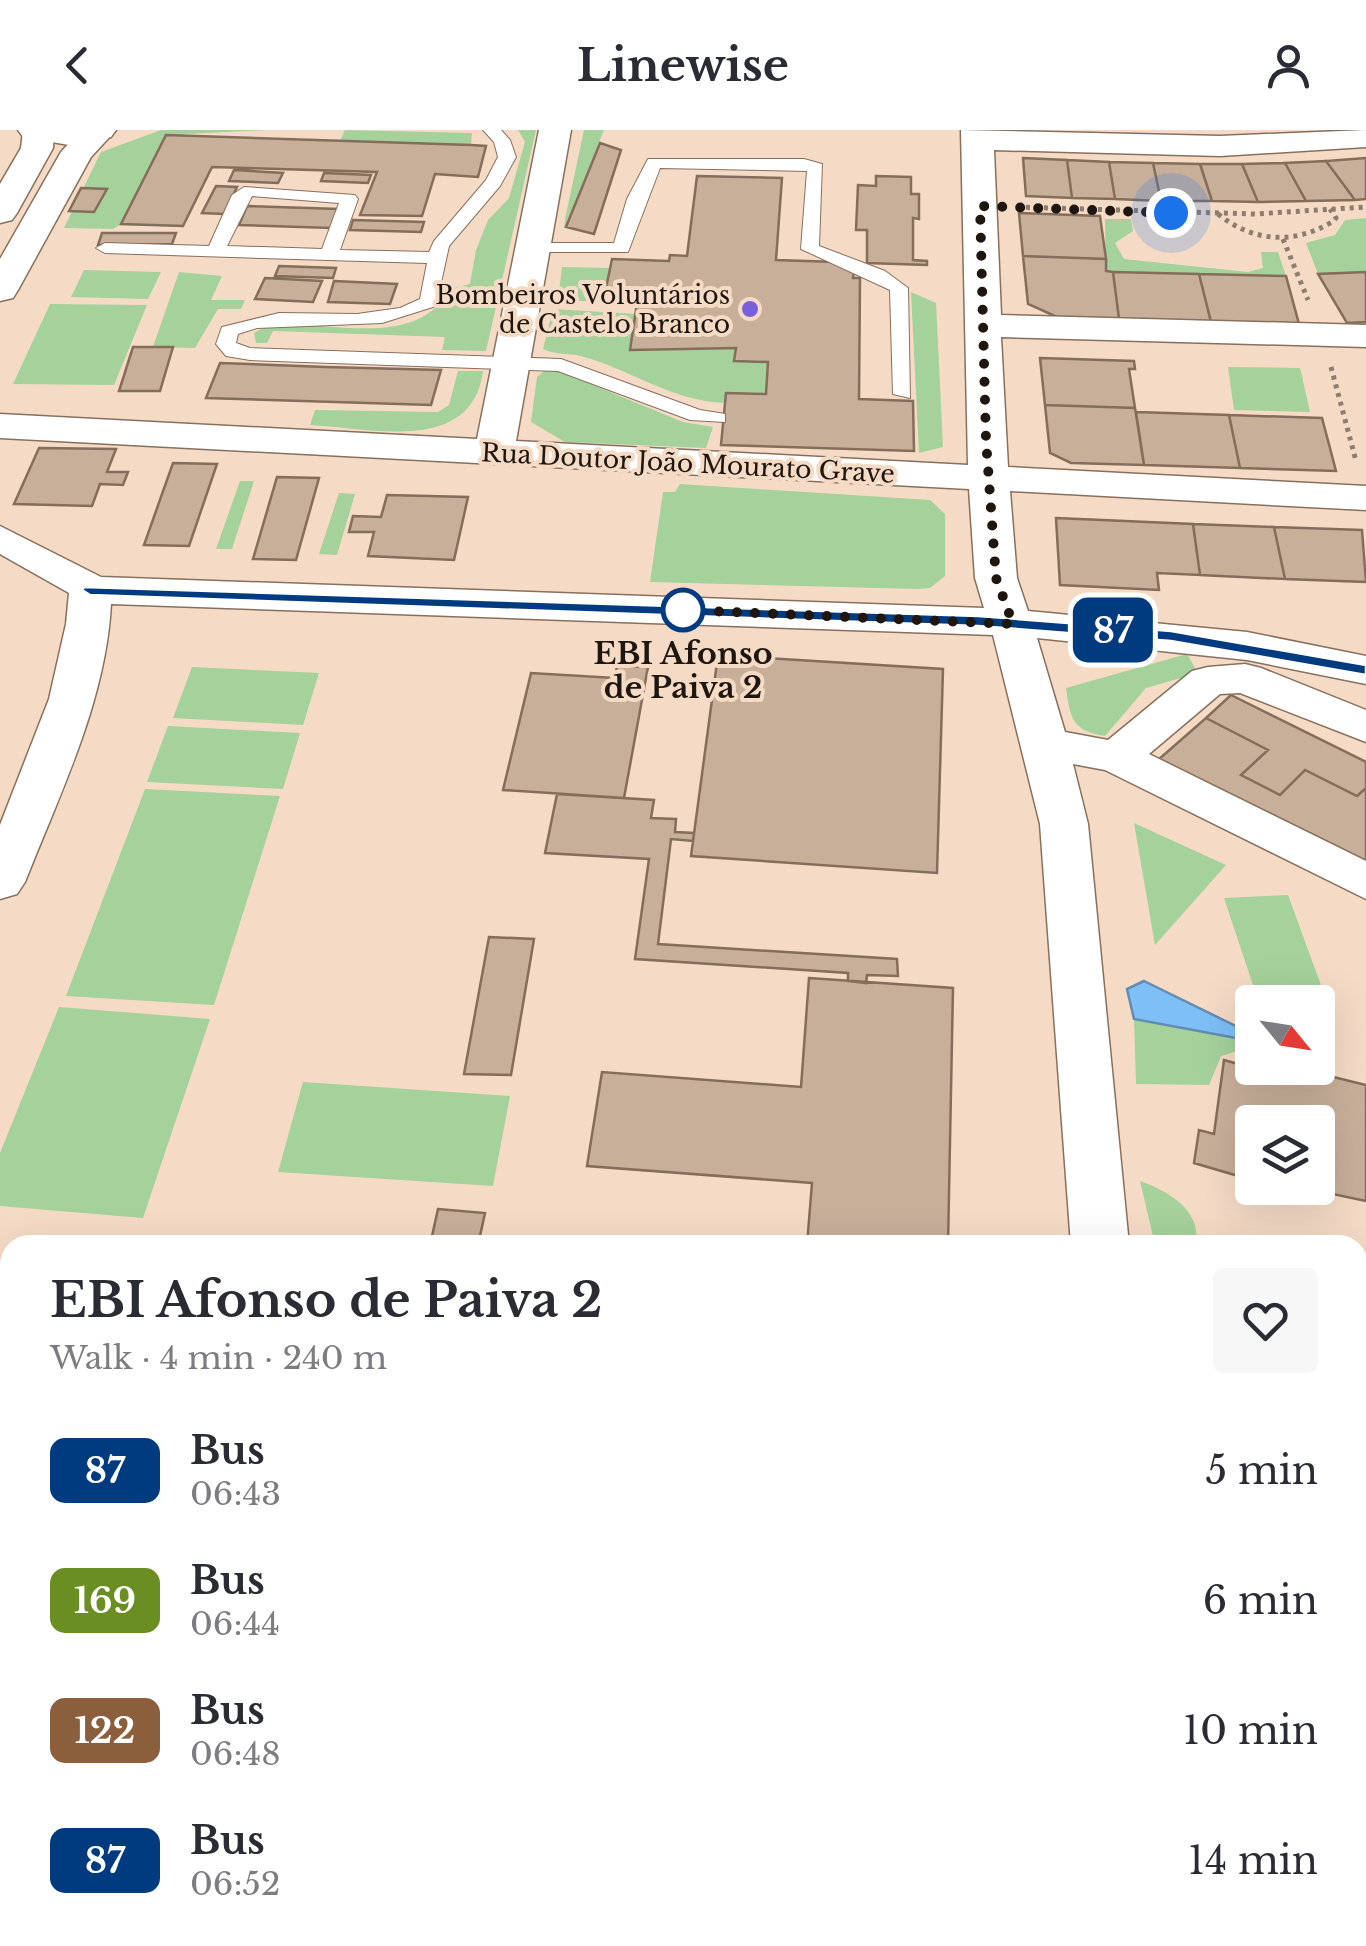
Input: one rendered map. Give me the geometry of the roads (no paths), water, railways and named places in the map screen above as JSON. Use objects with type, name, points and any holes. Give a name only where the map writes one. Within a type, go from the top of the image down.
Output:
[{"type":"main road","points":[[37,131],[69,135],[99,130]]},
{"type":"street","points":[[0,290],[77,152],[99,130]]},
{"type":"street","points":[[494,452],[556,130]]},
{"type":"street","points":[[0,212],[36,151],[37,131]]},
{"type":"street","points":[[1099,1235],[1064,824],[1013,624],[996,578],[978,135],[1220,146],[1366,138]]},
{"type":"street","points":[[984,326],[1366,336]]},
{"type":"street","name":"Rua Doutor João Mourato Grave","points":[[3,428],[990,480],[1363,488]]},
{"type":"street","points":[[0,538],[75,577],[90,590],[1132,631],[1247,646],[1366,670]]},
{"type":"street","points":[[0,882],[80,666],[91,628],[90,590]]},
{"type":"street","points":[[1117,757],[1208,681],[1245,678],[1366,727]]},
{"type":"street","points":[[1044,744],[1117,757],[1366,882]]},
{"type":"lane","points":[[491,130],[502,140],[507,157],[494,182],[440,245],[430,302],[406,316],[252,320],[229,332],[226,344],[233,352],[250,354],[562,364],[697,416],[718,418]]},
{"type":"lane","points":[[533,248],[622,248],[636,200],[654,163],[804,164],[816,168],[810,249],[898,288],[903,394]]},
{"type":"lane","points":[[214,252],[242,194],[250,190],[349,200],[330,255]]},
{"type":"lane","points":[[105,248],[438,258]]},
{"type":"water","points":[[1144,981],[1235,1026],[1235,1038],[1134,1019],[1127,989]]},
{"type":"place","name":"Bombeiros Voluntários de Castelo Branco","points":[[750,309]]},
{"type":"place","name":"EBI Afonso de Paiva 2","points":[[683,610]]}]
